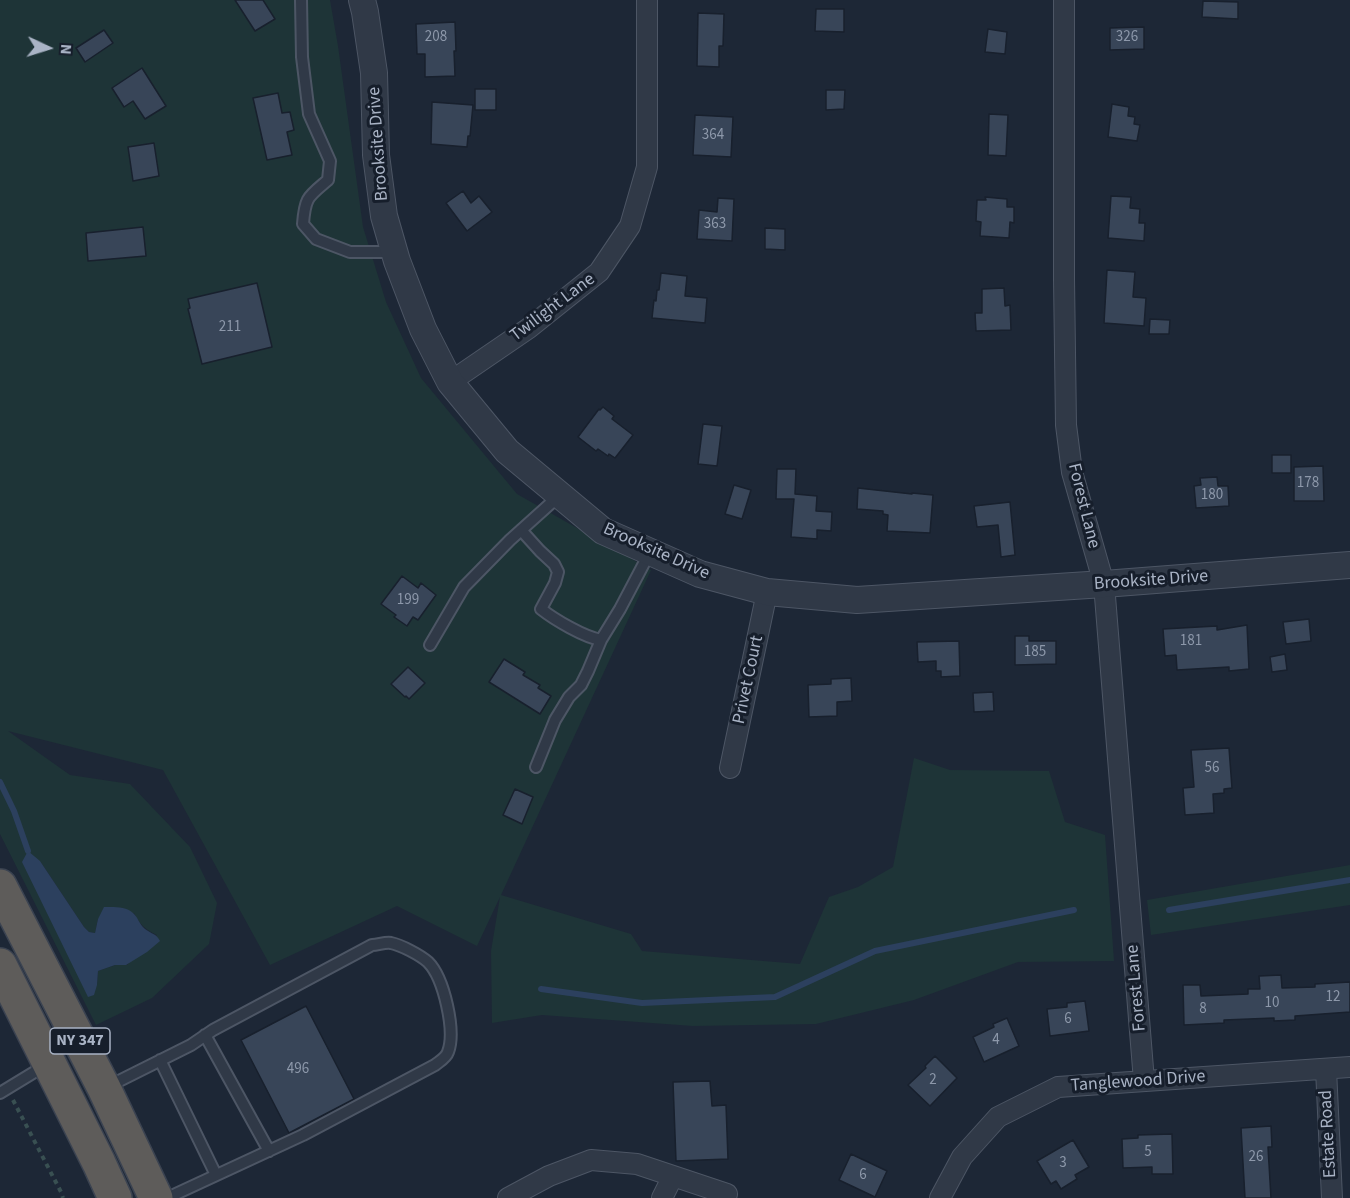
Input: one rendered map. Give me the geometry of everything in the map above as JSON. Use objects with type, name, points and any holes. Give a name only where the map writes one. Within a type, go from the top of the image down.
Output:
[{"type":"highway","name":"NY 347","points":[[0,886],[104,1088],[156,1198]]},
{"type":"highway","name":"NY 347","points":[[0,965],[115,1198]]},
{"type":"highway","points":[[97,1198],[99,1163]]},
{"type":"street","name":"Brooksite Drive","points":[[362,0],[374,73],[376,155],[384,216],[423,329],[450,382],[507,451],[603,531],[700,574],[767,592],[857,600],[1350,565]]},
{"type":"street","name":"Twilight Lane","points":[[450,382],[529,328],[599,272],[630,226],[646,167],[646,0]]},
{"type":"street","name":"Forest Lane","points":[[1064,0],[1066,425],[1072,472],[1104,584],[1144,1081]]},
{"type":"street","name":"Privet Court","points":[[730,768],[767,592]]},
{"type":"street","name":"Tanglewood Drive","points":[[940,1198],[962,1157],[998,1117],[1058,1087],[1350,1067]]},
{"type":"street","name":"Estate Road","points":[[1326,1069],[1332,1198]]},
{"type":"street","points":[[508,1198],[549,1176],[591,1160],[637,1164],[727,1194]]},
{"type":"street","points":[[662,1198],[673,1176]]},
{"type":"lane","points":[[301,0],[302,57],[309,114],[330,161],[328,180],[312,194],[305,204],[303,224],[316,239],[350,252],[395,252]]},
{"type":"lane","points":[[430,645],[464,587],[560,495]]},
{"type":"lane","points":[[521,530],[554,564],[558,572],[541,609],[579,632],[601,640]]},
{"type":"lane","points":[[536,767],[555,720],[569,697],[581,686],[601,640],[650,552]]},
{"type":"lane","points":[[104,1088],[191,1045],[205,1035],[372,945],[389,943],[407,949],[429,963],[441,982],[448,1004],[449,1049],[447,1056],[435,1065],[303,1136],[167,1198]]},
{"type":"lane","points":[[205,1035],[269,1151]]},
{"type":"lane","points":[[160,1060],[216,1175]]},
{"type":"lane","points":[[3,1091],[49,1063]]},
{"type":"path","points":[[3,1091],[63,1198]]},
{"type":"green space","points":[[0,0],[330,0],[363,227],[386,302],[421,378],[517,494],[651,570],[501,895],[631,934],[642,951],[800,964],[829,897],[858,887],[893,867],[914,758],[950,770],[1049,771],[1065,822],[1105,835],[1114,961],[1018,962],[914,1000],[816,1024],[693,1026],[542,1015],[492,1023],[491,951],[500,897],[477,946],[397,906],[270,965],[163,770],[8,731],[70,775],[130,784],[190,847],[217,903],[209,944],[152,998],[96,1025],[0,834]],"holes":[[[40,861],[89,932],[95,933],[98,919],[134,913],[143,926],[157,935],[127,965],[115,965],[98,971],[97,985]]]},
{"type":"green space","points":[[1350,865],[1350,905],[1151,935],[1147,900]]},
{"type":"water","points":[[28,851],[40,861],[89,932],[95,933],[104,907],[119,907],[133,913],[143,927],[160,941],[126,965],[115,965],[98,971],[94,995],[88,997],[22,862]]},
{"type":"building","points":[[235,0],[263,0],[275,19],[255,31]]},
{"type":"building","points":[[1203,1],[1238,2],[1238,19],[1202,17]]},
{"type":"building","points":[[816,9],[844,9],[844,32],[815,31]]},
{"type":"building","points":[[698,13],[724,14],[723,46],[719,46],[719,67],[697,66]]},
{"type":"building","points":[[455,22],[455,76],[425,77],[425,54],[417,54],[416,24]]},
{"type":"building","points":[[1144,27],[1144,49],[1110,50],[1110,28]]},
{"type":"building","points":[[988,29],[1007,32],[1005,54],[985,52]]},
{"type":"building","points":[[104,30],[113,43],[85,62],[76,48]]},
{"type":"building","points":[[142,68],[166,106],[145,119],[133,101],[124,107],[112,88]]},
{"type":"building","points":[[475,89],[496,89],[496,110],[475,110]]},
{"type":"building","points":[[826,90],[845,90],[844,109],[826,110]]},
{"type":"building","points":[[278,93],[282,113],[290,112],[294,130],[287,132],[292,155],[267,160],[253,98]]},
{"type":"building","points":[[432,102],[473,105],[467,147],[431,144]]},
{"type":"building","points":[[1112,104],[1129,107],[1128,116],[1135,117],[1134,124],[1140,125],[1137,141],[1108,137]]},
{"type":"building","points":[[989,114],[1008,115],[1006,156],[988,155]]},
{"type":"building","points":[[695,115],[733,117],[731,157],[693,155]]},
{"type":"building","points":[[154,143],[159,176],[133,181],[128,147]]},
{"type":"building","points":[[463,191],[471,203],[479,196],[492,212],[467,231],[446,203]]},
{"type":"building","points":[[1111,196],[1131,197],[1130,208],[1140,209],[1139,223],[1145,223],[1144,241],[1108,238]]},
{"type":"building","points":[[985,197],[1007,199],[1007,207],[1014,207],[1014,223],[1010,222],[1009,238],[980,236],[981,222],[976,221],[977,200],[986,200]]},
{"type":"building","points":[[718,198],[734,199],[732,241],[697,239],[699,210],[717,212]]},
{"type":"building","points":[[143,227],[146,256],[88,261],[86,233]]},
{"type":"building","points":[[765,228],[785,229],[785,250],[765,249]]},
{"type":"building","points":[[1107,270],[1135,272],[1133,297],[1146,298],[1144,326],[1104,323]]},
{"type":"building","points":[[661,273],[687,276],[685,296],[707,298],[705,323],[652,318]]},
{"type":"building","points":[[257,283],[272,347],[202,364],[188,309],[190,308],[188,299]]},
{"type":"building","points":[[1004,288],[1005,306],[1010,305],[1011,330],[976,331],[975,313],[982,313],[982,289]]},
{"type":"building","points":[[1150,319],[1170,320],[1169,334],[1149,334]]},
{"type":"building","points":[[603,407],[614,416],[612,419],[633,435],[615,458],[598,449],[596,451],[578,437]]},
{"type":"building","points":[[703,424],[722,426],[717,466],[698,464]]},
{"type":"building","points":[[1272,455],[1291,455],[1291,473],[1272,473]]},
{"type":"building","points":[[1323,466],[1324,501],[1294,501],[1294,467]]},
{"type":"building","points":[[777,469],[796,469],[795,494],[817,496],[816,511],[832,512],[831,531],[817,530],[817,539],[791,537],[794,499],[776,499]]},
{"type":"building","points":[[1217,477],[1218,486],[1228,486],[1229,506],[1196,508],[1194,486],[1201,485],[1200,478]]},
{"type":"building","points":[[734,485],[751,490],[742,519],[725,514]]},
{"type":"building","points":[[858,488],[933,495],[930,533],[887,531],[888,515],[883,514],[883,511],[857,509]]},
{"type":"building","points":[[1010,502],[1015,555],[1001,557],[998,525],[977,527],[974,506]]},
{"type":"building","points":[[402,576],[418,588],[421,583],[436,595],[418,620],[413,617],[407,626],[381,604]]},
{"type":"building","points":[[1309,619],[1311,641],[1286,644],[1283,622]]},
{"type":"building","points":[[1247,625],[1249,669],[1229,671],[1229,667],[1177,670],[1176,655],[1165,656],[1163,629],[1217,626],[1217,630]]},
{"type":"building","points":[[1015,636],[1029,636],[1029,641],[1056,641],[1056,664],[1015,665]]},
{"type":"building","points":[[959,641],[960,676],[941,677],[941,671],[936,671],[936,661],[918,662],[917,642]]},
{"type":"building","points":[[1285,654],[1287,670],[1272,672],[1270,657]]},
{"type":"building","points":[[504,659],[525,672],[523,675],[540,685],[538,688],[551,696],[540,714],[489,682]]},
{"type":"building","points":[[408,667],[425,683],[409,699],[391,684]]},
{"type":"building","points":[[851,678],[852,701],[837,702],[837,716],[809,717],[808,685],[831,684],[831,679]]},
{"type":"building","points":[[993,692],[994,711],[974,712],[973,693]]},
{"type":"building","points":[[1229,748],[1232,788],[1224,789],[1224,793],[1213,794],[1214,813],[1185,815],[1183,788],[1194,787],[1191,750]]},
{"type":"building","points":[[515,789],[533,797],[522,824],[503,815]]},
{"type":"building","points":[[1281,975],[1282,988],[1315,987],[1315,984],[1350,982],[1350,1012],[1295,1016],[1295,1020],[1274,1021],[1274,1018],[1224,1020],[1224,1023],[1184,1025],[1183,985],[1200,985],[1201,996],[1248,994],[1248,989],[1260,989],[1259,976]]},
{"type":"building","points":[[1085,1001],[1089,1031],[1050,1036],[1047,1009],[1067,1007],[1067,1003]]},
{"type":"building","points":[[306,1006],[354,1099],[289,1133],[241,1040]]},
{"type":"building","points":[[1007,1018],[1019,1046],[984,1062],[973,1037]]},
{"type":"building","points":[[935,1056],[957,1078],[930,1106],[908,1085]]},
{"type":"building","points":[[710,1081],[712,1106],[726,1105],[728,1159],[676,1161],[673,1082]]},
{"type":"building","points":[[1271,1126],[1272,1147],[1268,1147],[1271,1198],[1245,1198],[1241,1128]]},
{"type":"building","points":[[1172,1134],[1173,1174],[1152,1174],[1152,1167],[1123,1168],[1122,1139],[1138,1138],[1138,1135]]},
{"type":"building","points":[[1073,1140],[1089,1167],[1075,1175],[1077,1179],[1061,1189],[1056,1181],[1051,1184],[1037,1161]]},
{"type":"building","points":[[851,1154],[887,1171],[875,1197],[839,1180]]},
{"type":"waterway","points":[[0,782],[14,811],[28,851]]},
{"type":"waterway","points":[[1169,910],[1350,880]]},
{"type":"waterway","points":[[541,989],[642,1003],[775,997],[875,951],[1074,910]]}]
